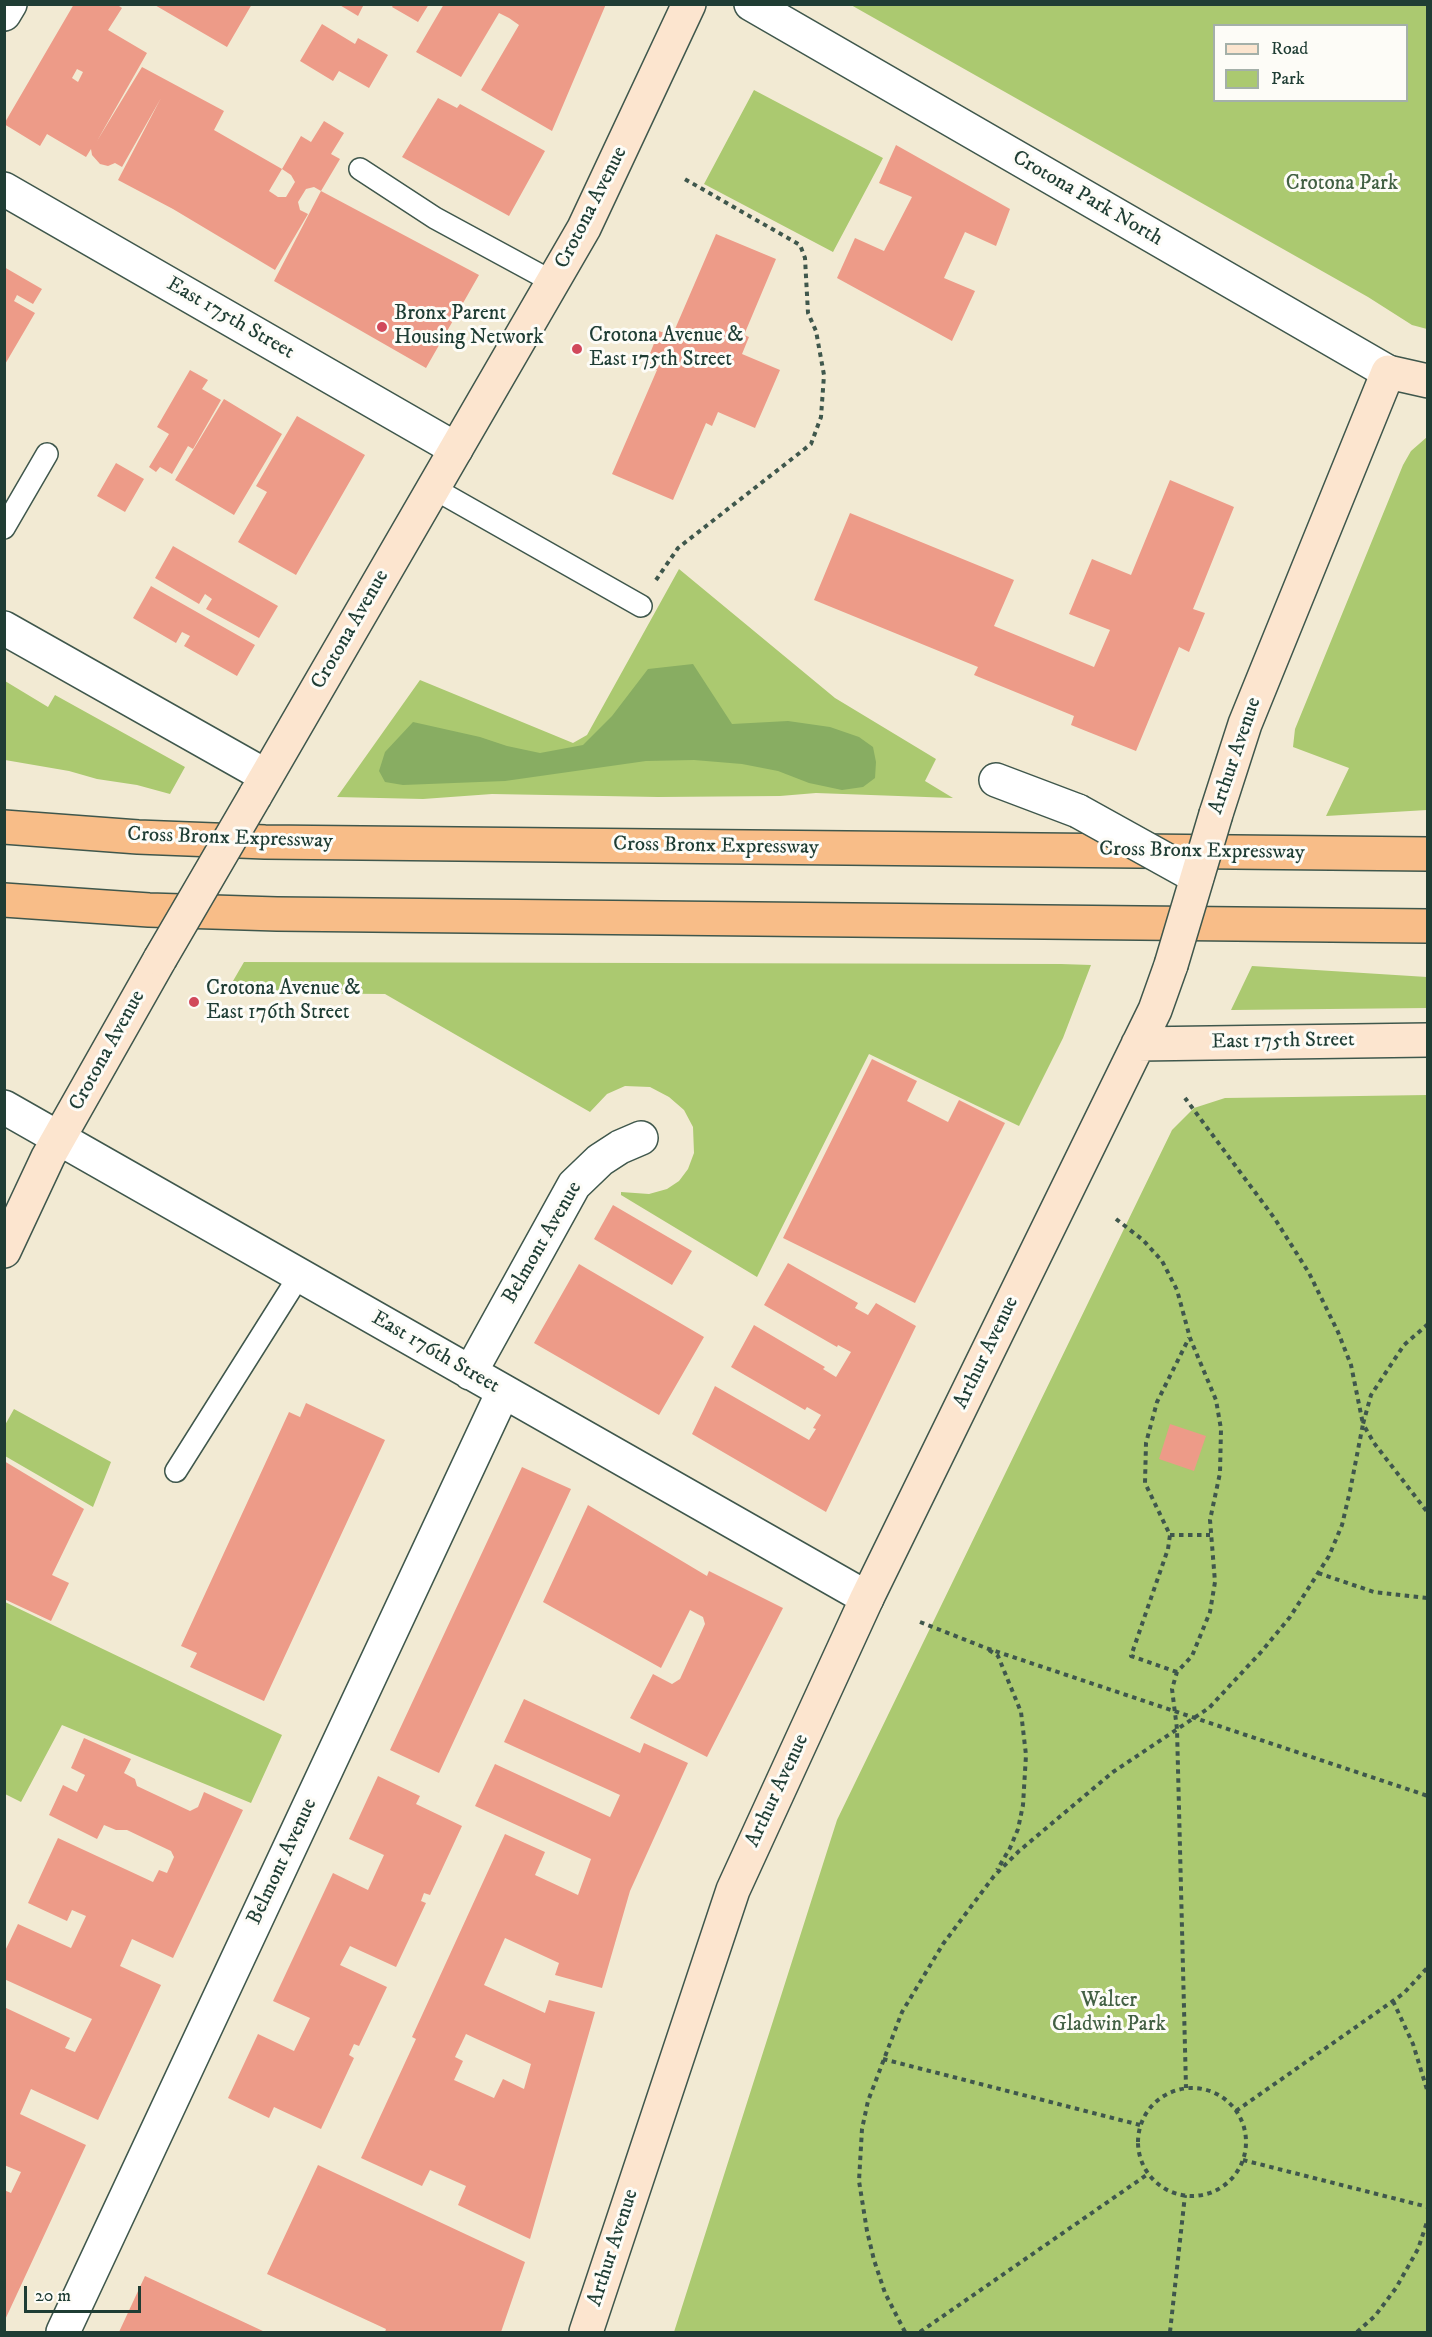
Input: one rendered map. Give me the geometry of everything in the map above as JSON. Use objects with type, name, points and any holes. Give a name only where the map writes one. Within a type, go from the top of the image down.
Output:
[{"type":"highway","name":"Cross Bronx Expressway","points":[[4,827],[138,837],[265,842],[1428,854]]},
{"type":"highway","points":[[1319,853],[1428,843]]},
{"type":"highway","points":[[4,900],[149,910],[277,914],[1428,927]]},
{"type":"highway","points":[[1288,925],[1428,943]]},
{"type":"street","points":[[4,14],[10,4]]},
{"type":"street","name":"Crotona Avenue","points":[[4,1251],[59,1138],[160,959],[595,208],[689,4]]},
{"type":"street","name":"Crotona Park North","points":[[751,4],[1388,372],[1428,381]]},
{"type":"street","name":"East 175th Street","points":[[4,189],[456,449]]},
{"type":"street","name":"Arthur Avenue","points":[[586,2332],[733,1890],[867,1598],[1155,1010],[1245,724],[1388,372]]},
{"type":"street","points":[[4,628],[260,786]]},
{"type":"street","points":[[996,780],[1078,811],[1197,877]]},
{"type":"street","name":"East 175th Street","points":[[1138,1044],[1428,1040]]},
{"type":"street","name":"East 176th Street","points":[[4,1107],[867,1598]]},
{"type":"street","name":"Belmont Avenue","points":[[470,1373],[574,1185],[600,1160],[620,1147],[641,1138]]},
{"type":"street","name":"Belmont Avenue","points":[[63,2332],[503,1392]]},
{"type":"lane","points":[[360,169],[435,218],[553,282]]},
{"type":"lane","points":[[4,528],[47,454]]},
{"type":"lane","points":[[434,488],[640,606]]},
{"type":"lane","points":[[176,1471],[299,1276]]},
{"type":"path","points":[[640,606],[666,563],[678,548],[811,444],[821,417],[824,375],[816,331],[808,313],[805,258],[800,245],[683,178]]},
{"type":"path","points":[[1185,1098],[1275,1219],[1314,1283],[1351,1365],[1363,1424],[1374,1443],[1428,1513]]},
{"type":"path","points":[[1116,1219],[1143,1240],[1162,1261],[1177,1290],[1190,1338],[1216,1400],[1221,1429],[1222,1454],[1210,1520],[1215,1582],[1210,1612],[1192,1656],[1177,1672],[1172,1689],[1177,1730],[1186,2088]]},
{"type":"path","points":[[905,2332],[885,2293],[874,2260],[859,2181],[861,2129],[868,2101],[902,2012],[961,1918],[994,1876],[1019,1851],[1113,1772],[1209,1708],[1290,1617],[1329,1556],[1342,1525],[1371,1395],[1404,1345],[1428,1324]]},
{"type":"path","points":[[1177,1672],[1131,1656],[1168,1549],[1170,1535],[1146,1483],[1146,1443],[1157,1402],[1190,1338]]},
{"type":"path","points":[[1170,1535],[1210,1535]]},
{"type":"path","points":[[1318,1573],[1374,1592],[1428,1598]]},
{"type":"path","points":[[920,1622],[986,1648],[1428,1796]]},
{"type":"path","points":[[986,1648],[998,1656],[1021,1712],[1026,1755],[1023,1805],[1018,1829],[994,1876]]},
{"type":"path","points":[[1236,2111],[1404,1993],[1428,1967]]},
{"type":"path","points":[[1393,2001],[1413,2044],[1428,2093]]},
{"type":"path","points":[[883,2059],[1140,2125]]},
{"type":"path","points":[[1186,2088],[1200,2088],[1216,2093],[1231,2103],[1236,2111],[1246,2134],[1245,2152],[1243,2160],[1229,2182],[1214,2191],[1197,2196],[1185,2195],[1161,2187],[1148,2174],[1139,2157],[1137,2139],[1140,2125],[1151,2106],[1166,2094],[1186,2088]]},
{"type":"path","points":[[1243,2160],[1428,2207]]},
{"type":"path","points":[[920,2332],[1148,2174]]},
{"type":"path","points":[[1170,2332],[1185,2195]]},
{"type":"path","points":[[1357,2332],[1375,2316],[1396,2288],[1418,2249],[1428,2219]]},
{"type":"green space","name":"Crotona Park","points":[[851,5],[1427,5],[1427,329],[1412,325],[1368,297]]},
{"type":"green space","points":[[754,90],[883,158],[833,252],[704,184]]},
{"type":"green space","points":[[1427,437],[1427,810],[1326,816],[1349,768],[1293,747],[1295,729],[1403,465],[1411,451]]},
{"type":"green space","points":[[679,569],[835,698],[936,759],[925,781],[953,798],[816,793],[780,796],[658,797],[492,794],[423,799],[337,797],[420,680],[573,743],[587,735]]},
{"type":"green space","points":[[693,664],[732,724],[788,721],[830,727],[859,737],[873,747],[876,762],[875,778],[863,787],[842,790],[809,783],[778,771],[742,764],[694,760],[646,761],[505,781],[403,785],[385,782],[379,771],[385,752],[413,722],[540,753],[583,745],[612,716],[648,669]]},
{"type":"green space","points":[[5,681],[48,707],[55,695],[185,767],[170,794],[137,785],[5,760]]},
{"type":"green space","points":[[244,962],[1091,965],[1063,1038],[1019,1126],[869,1054],[757,1277],[621,1195],[621,1192],[649,1194],[667,1189],[679,1181],[688,1169],[694,1153],[693,1127],[684,1110],[669,1097],[650,1087],[625,1086],[607,1094],[590,1112],[385,994],[257,993],[233,981]]},
{"type":"green space","points":[[1252,966],[1427,977],[1427,1008],[1231,1010]]},
{"type":"green space","name":"Walter Gladwin Park","points":[[1427,1095],[1427,2332],[674,2332],[837,1820],[1172,1130],[1194,1108],[1225,1098]]},
{"type":"green space","points":[[14,1409],[111,1462],[93,1507],[5,1456],[5,1425]]},
{"type":"green space","points":[[5,1602],[282,1735],[251,1803],[62,1725],[21,1802],[5,1794]]},
{"type":"building","points":[[74,4],[116,4],[122,8],[108,30],[147,53],[97,141],[142,67],[224,111],[214,130],[282,169],[301,136],[311,142],[324,121],[344,133],[331,154],[340,159],[321,191],[314,187],[306,189],[298,202],[300,210],[308,214],[275,270],[173,209],[118,180],[161,98],[122,167],[115,163],[108,166],[100,164],[92,155],[91,149],[86,157],[47,134],[40,146],[4,124]],"holes":[[[77,69],[83,72],[78,82],[72,78]],[[282,169],[291,175],[295,182],[286,197],[278,197],[269,191]]]},
{"type":"building","points":[[153,4],[252,4],[227,47]]},
{"type":"building","points":[[338,4],[364,4],[358,16]]},
{"type":"building","points":[[394,4],[429,4],[418,22],[392,7]]},
{"type":"building","points":[[444,4],[606,4],[552,131],[481,90],[519,25],[509,18],[499,13],[461,77],[416,52]]},
{"type":"building","points":[[322,24],[355,44],[358,38],[388,55],[369,88],[339,71],[333,81],[300,61]]},
{"type":"building","points":[[438,98],[457,108],[460,104],[545,151],[509,216],[402,157]]},
{"type":"building","points":[[896,145],[1010,209],[996,246],[965,232],[944,278],[975,291],[952,341],[837,278],[855,238],[884,251],[912,197],[879,183]]},
{"type":"building","points":[[321,191],[479,275],[426,368],[274,281]]},
{"type":"building","points":[[716,234],[776,259],[744,335],[749,337],[742,354],[780,370],[755,428],[718,412],[712,426],[706,423],[673,500],[612,474],[657,370],[645,366],[659,331],[672,336]]},
{"type":"building","points":[[4,267],[42,289],[33,304],[17,295],[14,301],[35,313],[4,366]]},
{"type":"building","points":[[190,370],[208,380],[202,389],[221,400],[193,449],[188,446],[172,474],[160,467],[156,472],[149,467],[169,434],[157,427]]},
{"type":"building","points":[[224,399],[282,434],[234,515],[175,480]]},
{"type":"building","points":[[297,416],[365,455],[296,575],[238,542],[267,492],[256,486]]},
{"type":"building","points":[[116,463],[144,479],[125,512],[97,496]]},
{"type":"building","points":[[1170,480],[1234,507],[1193,609],[1205,613],[1189,652],[1179,647],[1136,751],[1071,725],[1074,716],[974,675],[978,667],[814,600],[850,513],[1014,580],[994,626],[1094,667],[1110,630],[1069,614],[1092,559],[1131,575]]},
{"type":"building","points":[[173,546],[278,606],[259,638],[206,609],[212,599],[205,594],[199,604],[155,578]]},
{"type":"building","points":[[151,586],[255,645],[237,676],[184,646],[190,636],[182,632],[176,643],[133,618]]},
{"type":"building","points":[[872,1059],[917,1081],[907,1101],[948,1122],[959,1100],[1005,1123],[915,1303],[783,1238]]},
{"type":"building","points":[[613,1205],[692,1251],[672,1285],[594,1239]]},
{"type":"building","points":[[788,1263],[858,1303],[855,1308],[868,1315],[876,1303],[916,1326],[826,1512],[692,1434],[715,1386],[809,1440],[816,1429],[813,1428],[821,1415],[807,1407],[805,1410],[731,1367],[754,1325],[825,1367],[823,1369],[836,1377],[851,1352],[838,1345],[837,1347],[764,1305]]},
{"type":"building","points":[[579,1264],[704,1337],[659,1415],[534,1343]]},
{"type":"building","points":[[306,1403],[385,1440],[264,1701],[190,1667],[197,1653],[181,1646],[289,1412],[300,1417]]},
{"type":"building","points":[[1170,1424],[1206,1436],[1194,1471],[1159,1459]]},
{"type":"building","points":[[4,1461],[84,1509],[52,1575],[69,1583],[51,1621],[4,1599]]},
{"type":"building","points":[[522,1467],[571,1489],[439,1773],[390,1750]]},
{"type":"building","points":[[588,1505],[707,1576],[709,1571],[783,1608],[707,1757],[630,1718],[653,1674],[672,1684],[680,1679],[705,1624],[703,1617],[690,1610],[661,1668],[543,1602]]},
{"type":"building","points":[[524,1699],[640,1753],[644,1743],[688,1763],[630,1891],[602,1988],[555,1975],[559,1963],[505,1938],[484,1985],[545,2013],[549,2000],[595,2012],[530,2239],[458,2205],[466,2186],[430,2170],[422,2186],[361,2158],[416,2039],[412,2037],[505,1834],[545,1852],[535,1875],[578,1895],[591,1859],[475,1806],[495,1764],[610,1817],[620,1795],[504,1742]],"holes":[[[466,2034],[531,2064],[524,2089],[503,2079],[494,2098],[454,2080],[463,2061],[455,2057]]]},
{"type":"building","points":[[84,1738],[131,1759],[124,1773],[135,1779],[137,1786],[190,1811],[198,1807],[204,1792],[243,1810],[173,1958],[132,1939],[120,1966],[161,1985],[98,2120],[31,2089],[20,2114],[86,2145],[4,2322],[4,2190],[11,2193],[21,2172],[4,2165],[4,2007],[70,2038],[65,2048],[75,2052],[92,2019],[4,1979],[4,1953],[18,1924],[71,1948],[86,1916],[72,1910],[67,1921],[28,1903],[58,1838],[153,1882],[159,1870],[167,1873],[174,1857],[171,1851],[127,1830],[116,1830],[104,1825],[97,1839],[49,1815],[63,1785],[77,1792],[85,1775],[71,1768]]},
{"type":"building","points":[[378,1776],[420,1796],[416,1804],[462,1826],[430,1895],[424,1893],[421,1901],[426,1903],[396,1967],[350,1946],[340,1965],[387,1987],[359,2046],[354,2044],[349,2055],[354,2058],[321,2129],[274,2107],[269,2118],[228,2098],[258,2034],[294,2051],[310,2018],[273,2001],[333,1873],[368,1890],[384,1855],[349,1839]]},
{"type":"building","points":[[318,2165],[525,2262],[501,2332],[385,2332],[386,2329],[267,2274]]},
{"type":"building","points":[[145,2276],[265,2332],[119,2332]]},
{"type":"place","name":"Bronx Parent Housing Network","points":[[382,327]]},
{"type":"place","name":"Crotona Avenue & East 175th Street","points":[[577,349]]},
{"type":"place","name":"Crotona Avenue & East 176th Street","points":[[194,1002]]}]
